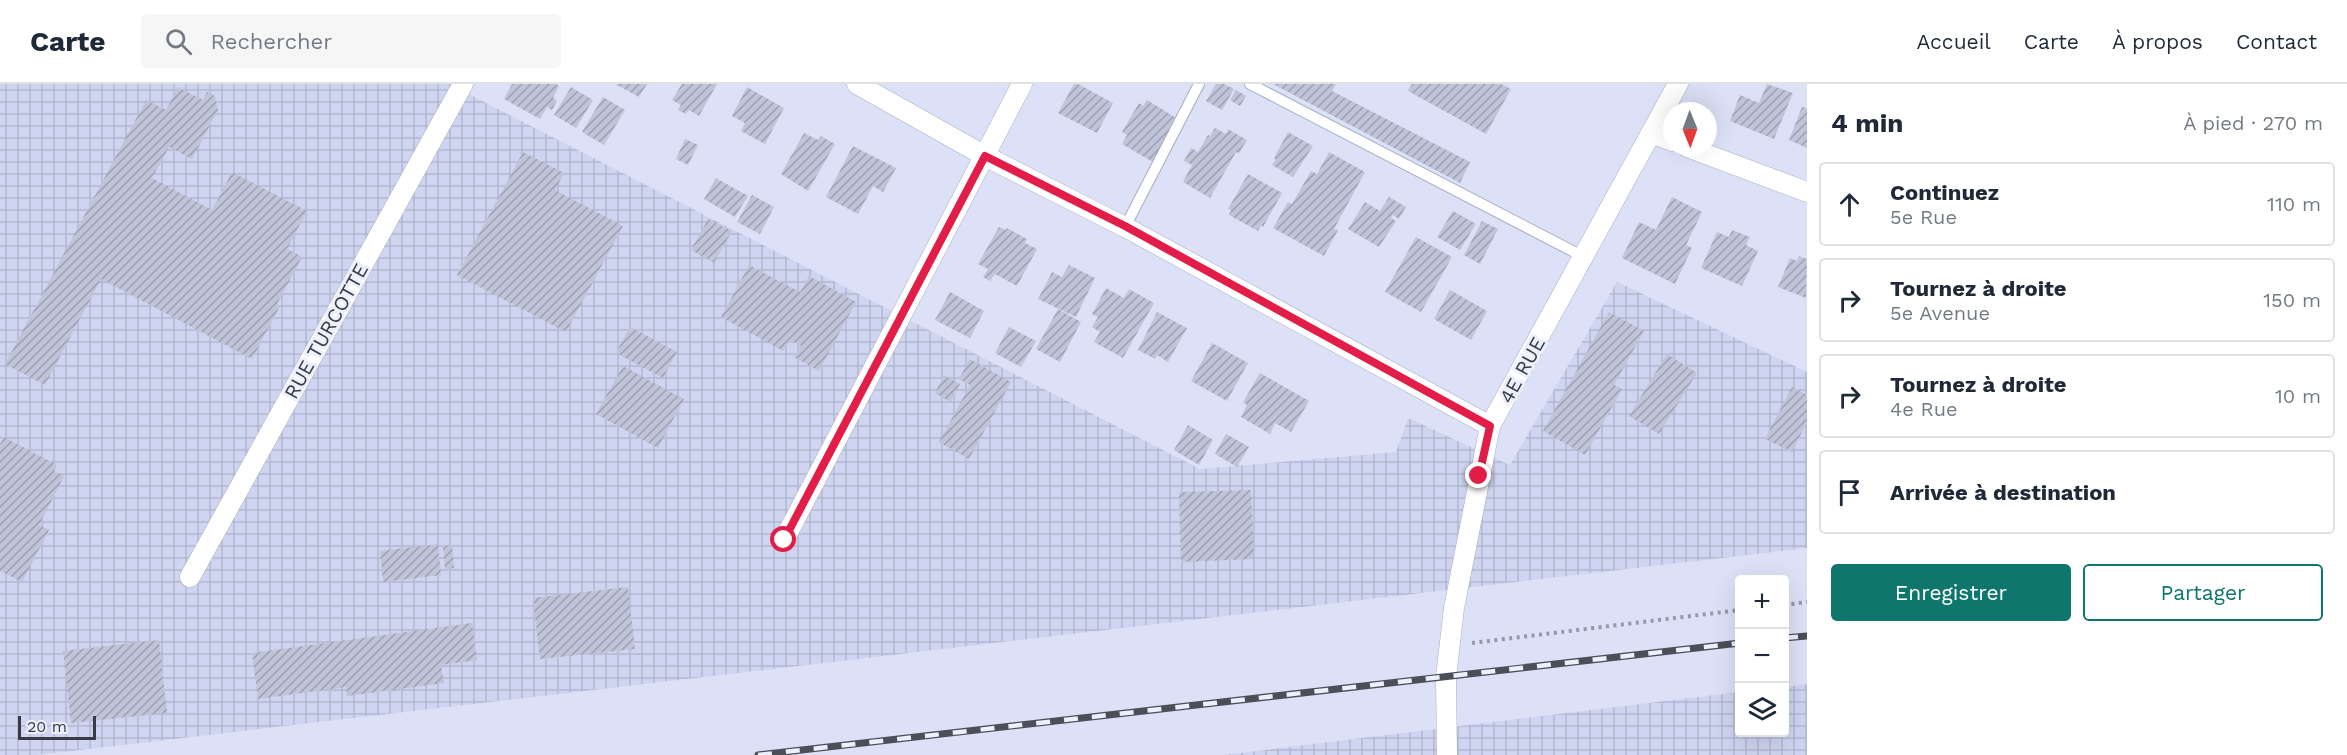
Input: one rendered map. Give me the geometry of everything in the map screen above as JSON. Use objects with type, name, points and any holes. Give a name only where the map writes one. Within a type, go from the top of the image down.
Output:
[{"type":"street","name":"RUE TURCOTTE","points":[[190,577],[463,84]]},
{"type":"street","points":[[857,84],[985,156],[1125,226],[1490,426]]},
{"type":"street","points":[[784,540],[1022,84]]},
{"type":"street","name":"4E RUE","points":[[1447,755],[1446,677],[1454,608],[1490,426],[1678,84]]},
{"type":"street","points":[[1651,133],[1663,138]]},
{"type":"street","points":[[1712,156],[1807,192]]},
{"type":"lane","points":[[1125,226],[1199,84]]},
{"type":"lane","points":[[1250,84],[1584,257]]},
{"type":"path","points":[[1789,604],[1807,602]]},
{"type":"path","points":[[1450,646],[1735,611]]},
{"type":"shaded area","points":[[0,84],[456,84],[455,87],[1200,469],[1396,452],[1408,418],[1510,465],[1617,282],[1807,372],[1807,548],[37,755],[0,755]]},
{"type":"shaded area","points":[[1807,684],[1807,755],[1224,755],[1735,692],[1735,737],[1789,737],[1789,686]]},
{"type":"building","points":[[512,84],[556,84],[559,86],[553,98],[557,101],[552,110],[547,107],[540,119],[504,99]]},
{"type":"building","points":[[615,84],[647,84],[639,97]]},
{"type":"building","points":[[682,84],[717,84],[699,116],[689,110],[686,114],[678,110],[681,105],[672,100]]},
{"type":"building","points":[[1074,84],[1113,103],[1097,133],[1058,113]]},
{"type":"building","points":[[1216,84],[1224,84],[1234,89],[1222,110],[1206,101]]},
{"type":"building","points":[[1273,84],[1336,84],[1332,91],[1470,162],[1460,183]]},
{"type":"building","points":[[1412,84],[1501,84],[1511,89],[1486,134],[1408,91]]},
{"type":"building","points":[[1767,84],[1793,93],[1774,139],[1730,121],[1740,95],[1759,103]]},
{"type":"building","points":[[178,87],[203,100],[207,92],[215,96],[218,110],[192,159],[169,147],[152,178],[212,210],[232,172],[307,211],[287,249],[302,257],[277,304],[280,306],[252,359],[101,279],[45,385],[5,364],[146,100],[166,110]]},
{"type":"building","points":[[571,87],[593,100],[576,128],[554,115]]},
{"type":"building","points":[[747,87],[784,108],[765,144],[741,131],[745,123],[732,116]]},
{"type":"building","points":[[1236,90],[1246,96],[1240,106],[1230,100]]},
{"type":"building","points":[[603,97],[625,110],[604,145],[582,132]]},
{"type":"building","points":[[1147,100],[1178,119],[1153,162],[1122,144],[1127,135],[1122,132],[1139,103],[1143,106]]},
{"type":"building","points":[[1802,107],[1807,108],[1807,148],[1789,140]]},
{"type":"building","points":[[1215,128],[1226,134],[1228,129],[1247,140],[1239,153],[1236,152],[1210,198],[1183,182],[1192,165],[1184,161],[1191,148],[1198,152]]},
{"type":"building","points":[[1288,132],[1313,146],[1293,177],[1272,165]]},
{"type":"building","points":[[804,133],[818,140],[821,136],[835,144],[808,191],[781,174]]},
{"type":"building","points":[[685,139],[698,145],[688,165],[676,159]]},
{"type":"building","points":[[853,146],[896,168],[883,192],[873,186],[858,214],[826,197]]},
{"type":"building","points":[[523,152],[564,173],[555,190],[623,226],[566,332],[457,275]]},
{"type":"building","points":[[1329,152],[1365,172],[1334,229],[1338,230],[1324,256],[1273,228],[1288,202],[1292,204],[1311,171],[1317,174]]},
{"type":"building","points":[[1248,174],[1282,193],[1263,227],[1261,225],[1258,231],[1229,215],[1231,210],[1228,209]]},
{"type":"building","points":[[716,178],[748,196],[735,217],[704,199]]},
{"type":"building","points":[[752,195],[774,207],[760,234],[737,222]]},
{"type":"building","points":[[1389,197],[1406,207],[1399,219],[1393,215],[1391,218],[1396,221],[1379,247],[1348,229],[1365,202],[1380,211]]},
{"type":"building","points":[[1672,197],[1702,212],[1686,245],[1692,248],[1675,284],[1622,258],[1639,222],[1656,230]]},
{"type":"building","points":[[1453,211],[1476,224],[1460,250],[1437,237]]},
{"type":"building","points":[[708,219],[732,231],[714,263],[691,250]]},
{"type":"building","points":[[1482,221],[1498,229],[1480,264],[1464,255]]},
{"type":"building","points":[[999,227],[1006,230],[1007,228],[1027,239],[1025,243],[1037,249],[1017,286],[995,274],[990,281],[983,277],[988,269],[978,264]]},
{"type":"building","points":[[1732,230],[1750,237],[1746,245],[1758,251],[1742,286],[1701,268],[1717,232],[1729,237]]},
{"type":"building","points":[[1416,237],[1452,257],[1421,312],[1385,292]]},
{"type":"building","points":[[1799,256],[1807,259],[1806,298],[1778,287],[1790,258],[1797,261]]},
{"type":"building","points":[[749,265],[800,292],[809,276],[856,302],[819,371],[794,357],[801,346],[790,340],[783,351],[721,317]]},
{"type":"building","points":[[1069,265],[1095,278],[1076,317],[1038,299],[1052,272],[1062,277]]},
{"type":"building","points":[[1106,288],[1124,298],[1129,289],[1154,303],[1123,358],[1094,342],[1100,332],[1092,327],[1098,317],[1092,314]]},
{"type":"building","points":[[1450,290],[1487,311],[1471,340],[1434,319]]},
{"type":"building","points":[[950,292],[984,311],[970,338],[935,320]]},
{"type":"building","points":[[1058,309],[1081,322],[1060,362],[1036,349]]},
{"type":"building","points":[[1157,312],[1187,328],[1168,362],[1157,355],[1155,359],[1138,350]]},
{"type":"building","points":[[1609,312],[1644,331],[1614,385],[1622,389],[1585,455],[1543,431]]},
{"type":"building","points":[[630,327],[677,352],[663,378],[616,353]]},
{"type":"building","points":[[1009,327],[1036,341],[1021,367],[995,353]]},
{"type":"building","points":[[1212,343],[1248,363],[1227,401],[1191,381]]},
{"type":"building","points":[[1667,354],[1697,373],[1659,434],[1629,416]]},
{"type":"building","points":[[970,359],[1011,382],[969,459],[939,442],[970,385],[959,379]]},
{"type":"building","points":[[623,366],[684,399],[658,448],[596,414]]},
{"type":"building","points":[[1260,373],[1309,401],[1291,432],[1275,423],[1270,434],[1241,417],[1247,405],[1243,402]]},
{"type":"building","points":[[944,375],[960,384],[950,402],[935,393]]},
{"type":"building","points":[[1792,387],[1807,395],[1807,422],[1792,452],[1765,439]]},
{"type":"building","points":[[1188,425],[1213,440],[1199,465],[1174,450]]},
{"type":"building","points":[[1226,434],[1249,447],[1237,467],[1215,454]]},
{"type":"building","points":[[4,437],[57,465],[54,471],[64,476],[39,525],[49,530],[22,582],[0,571],[0,444]]},
{"type":"building","points":[[1251,490],[1254,559],[1181,562],[1179,492]]},
{"type":"building","points":[[438,544],[441,575],[383,582],[380,551]]},
{"type":"building","points":[[452,545],[454,568],[445,569],[443,546]]},
{"type":"building","points":[[628,587],[635,649],[540,659],[533,598]]},
{"type":"building","points":[[472,623],[477,660],[441,665],[444,683],[347,696],[346,687],[258,699],[252,653]]},
{"type":"building","points":[[159,640],[167,713],[71,723],[63,651]]},
{"type":"railway","points":[[1789,638],[1807,636]]},
{"type":"railway","points":[[758,755],[1735,644]]},
{"type":"route","points":[[784,540],[985,156],[1125,226],[1490,426],[1479,476]]}]
